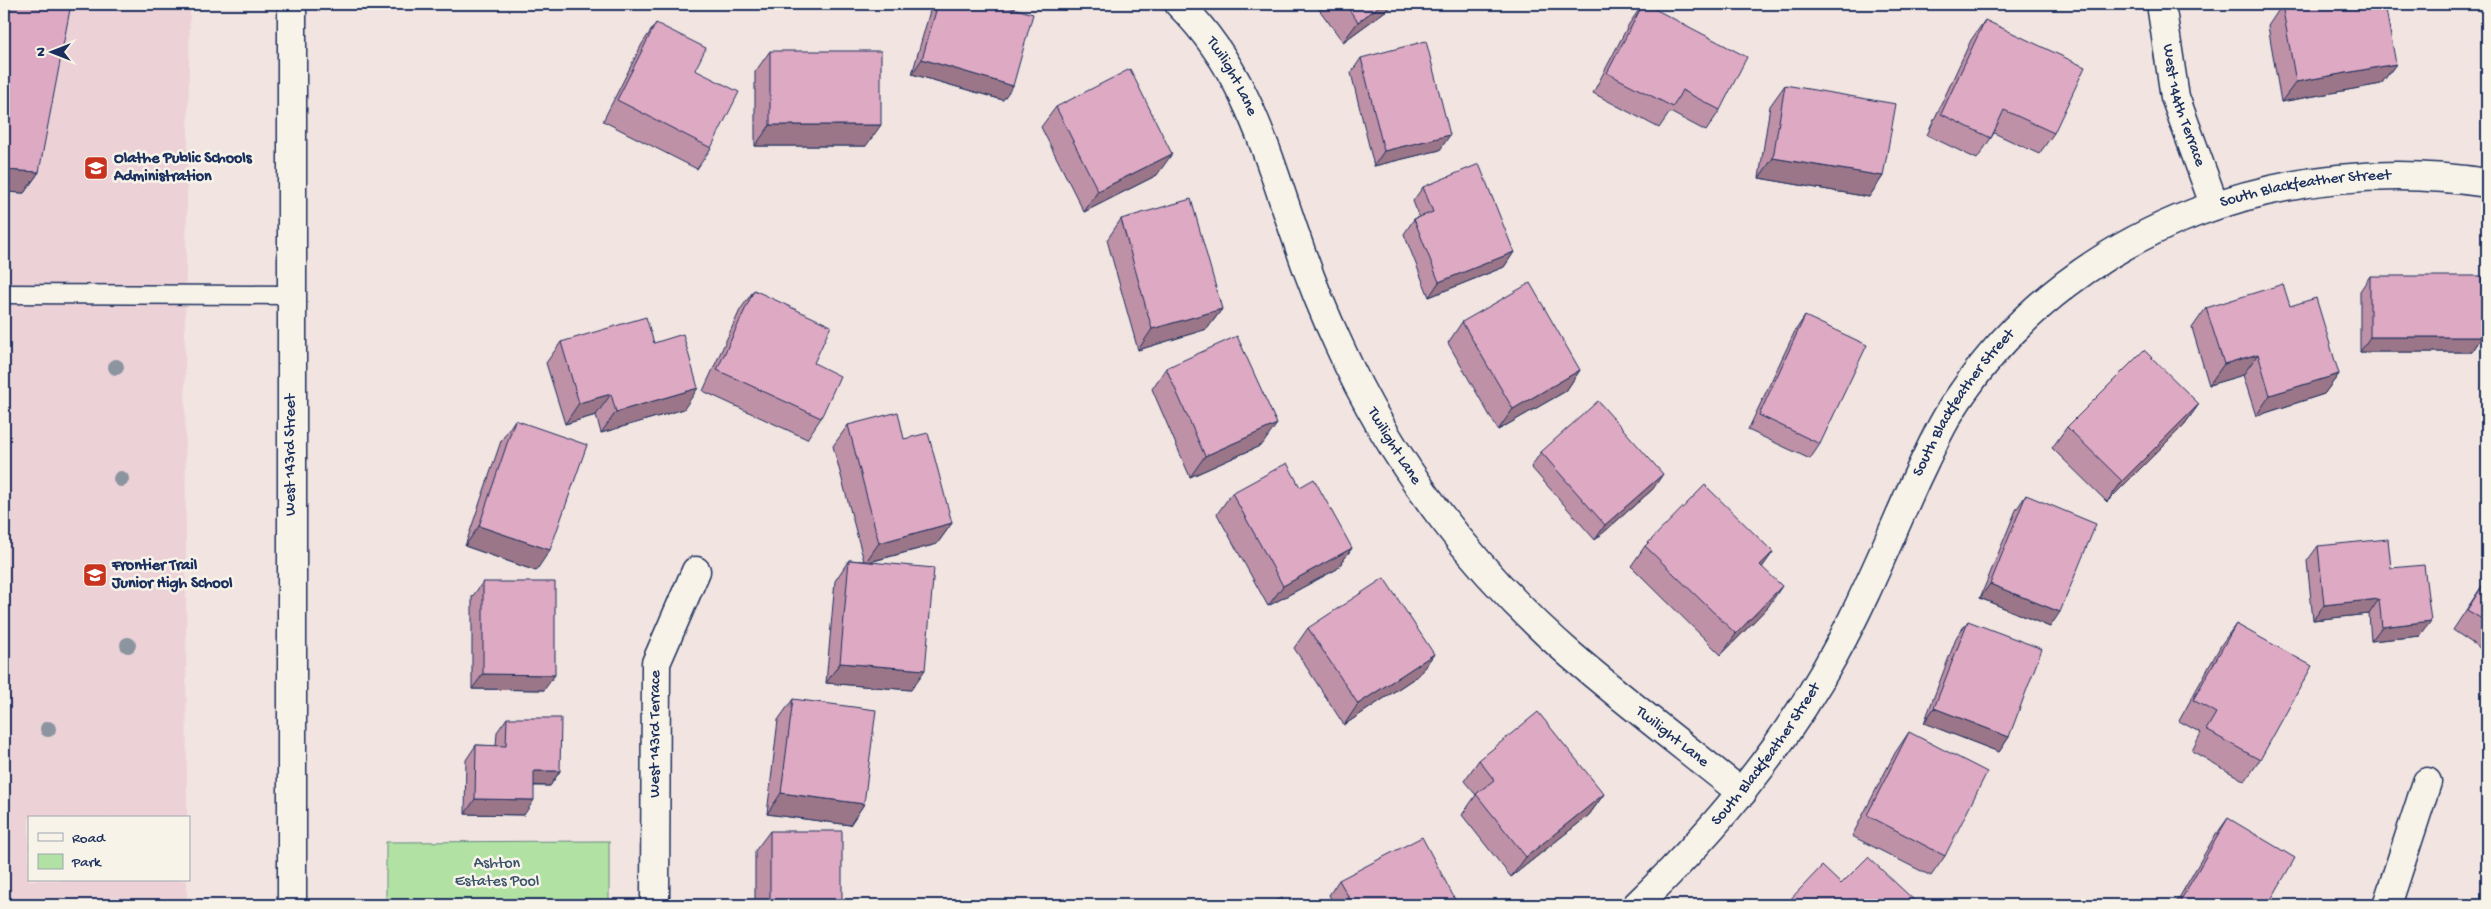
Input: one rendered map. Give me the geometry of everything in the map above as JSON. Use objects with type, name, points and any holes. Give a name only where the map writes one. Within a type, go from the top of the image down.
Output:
[{"type":"street","name":"West 143rd Street","points":[[292,4],[292,905]]},
{"type":"street","name":"Twilight Lane","points":[[1179,4],[1215,45],[1236,78],[1254,113],[1268,149],[1296,238],[1338,344],[1374,414],[1415,480],[1462,543],[1515,602],[1571,655],[1742,794]]},
{"type":"street","name":"West 144th Terrace","points":[[2161,4],[2175,97],[2214,204]]},
{"type":"street","name":"South Blackfeather Street","points":[[1638,905],[1691,853],[1742,794],[1796,720],[1836,652],[1938,432],[1963,392],[1999,345],[2031,312],[2062,286],[2128,244],[2175,220],[2214,204],[2302,183],[2394,175],[2457,178],[2487,183]]},
{"type":"street","name":"West 143rd Terrace","points":[[654,905],[656,663],[696,571]]},
{"type":"street","points":[[2387,905],[2427,782]]},
{"type":"lane","points":[[4,294],[292,295]]},
{"type":"shaded area","name":"Frontier Trail Junior High School","points":[[4,4],[190,4],[185,332],[187,816],[28,816],[28,882],[187,882],[187,905],[4,905]]},
{"type":"green space","name":"Ashton Estates Pool","points":[[609,841],[609,905],[386,905],[386,842]]},
{"type":"building","points":[[4,4],[71,4],[39,172],[4,170],[6,70],[4,70]]},
{"type":"building","points":[[938,4],[999,4],[1033,14],[1013,86],[922,59]]},
{"type":"building","points":[[1345,4],[1382,4],[1358,22]]},
{"type":"building","points":[[1643,4],[1747,57],[1720,110],[1682,90],[1673,107],[1607,73]]},
{"type":"building","points":[[2385,4],[2396,64],[2296,82],[2282,5]]},
{"type":"building","points":[[1985,20],[2085,67],[2054,133],[2004,110],[1991,138],[1941,114]]},
{"type":"building","points":[[656,23],[706,48],[695,70],[739,92],[711,148],[617,100]]},
{"type":"building","points":[[1426,41],[1450,135],[1384,151],[1361,58]]},
{"type":"building","points":[[770,51],[881,51],[881,125],[770,125]]},
{"type":"building","points":[[1130,69],[1172,154],[1098,191],[1056,107]]},
{"type":"building","points":[[1785,85],[1896,104],[1883,176],[1773,158]]},
{"type":"building","points":[[1479,164],[1514,252],[1439,282],[1414,219],[1433,212],[1423,187]]},
{"type":"building","points":[[1191,199],[1222,309],[1152,329],[1121,219]]},
{"type":"building","points":[[2370,276],[2482,276],[2482,337],[2370,337]]},
{"type":"building","points":[[1530,283],[1580,370],[1513,409],[1462,322]]},
{"type":"building","points":[[2283,284],[2290,306],[2316,298],[2339,374],[2270,395],[2258,354],[2224,364],[2206,308]]},
{"type":"building","points":[[754,290],[831,326],[814,363],[840,376],[821,418],[717,370]]},
{"type":"building","points":[[1805,316],[1867,345],[1820,444],[1759,415]]},
{"type":"building","points":[[646,317],[654,343],[683,334],[698,388],[616,412],[611,394],[579,403],[561,342]]},
{"type":"building","points":[[1237,336],[1277,424],[1205,456],[1166,368]]},
{"type":"building","points":[[2144,350],[2199,404],[2122,481],[2067,427]]},
{"type":"building","points":[[1598,401],[1663,474],[1605,525],[1541,452]]},
{"type":"building","points":[[898,412],[904,439],[928,433],[952,523],[879,543],[848,425]]},
{"type":"building","points":[[515,420],[587,445],[550,550],[479,526]]},
{"type":"building","points":[[1287,463],[1300,487],[1314,479],[1352,548],[1283,586],[1232,493]]},
{"type":"building","points":[[1705,485],[1773,552],[1760,565],[1782,586],[1736,634],[1645,546]]},
{"type":"building","points":[[2026,495],[2096,524],[2060,612],[1990,584]]},
{"type":"building","points":[[2388,539],[2391,568],[2424,565],[2431,621],[2382,627],[2379,599],[2324,605],[2318,546]]},
{"type":"building","points":[[849,560],[934,568],[925,670],[840,663]]},
{"type":"building","points":[[1384,578],[1434,654],[1358,704],[1308,628]]},
{"type":"building","points":[[2487,579],[2487,622],[2467,610]]},
{"type":"building","points":[[483,582],[555,582],[555,675],[483,674]]},
{"type":"building","points":[[1968,621],[2042,649],[2009,737],[1934,708]]},
{"type":"building","points":[[2236,624],[2312,666],[2260,760],[2206,730],[2216,713],[2193,700]]},
{"type":"building","points":[[793,699],[876,710],[864,804],[781,793]]},
{"type":"building","points":[[1538,712],[1604,794],[1526,857],[1476,794],[1494,780],[1479,760]]},
{"type":"building","points":[[507,718],[561,718],[560,771],[534,771],[534,800],[475,799],[476,745],[506,746]]},
{"type":"building","points":[[1909,732],[1987,772],[1945,856],[1867,815]]},
{"type":"building","points":[[2228,818],[2295,858],[2268,905],[2178,905]]},
{"type":"building","points":[[770,831],[842,831],[842,905],[770,905]]},
{"type":"building","points":[[1422,837],[1458,905],[1353,905],[1339,880]]},
{"type":"building","points":[[1868,857],[1915,901],[1911,905],[1785,905],[1822,866],[1841,884]]},
{"type":"building","points":[[1282,898],[1285,905],[1265,905]]},
{"type":"place","name":"Olathe Public Schools Administration","points":[[96,168]]},
{"type":"place","name":"Frontier Trail Junior High School","points":[[95,575]]}]
